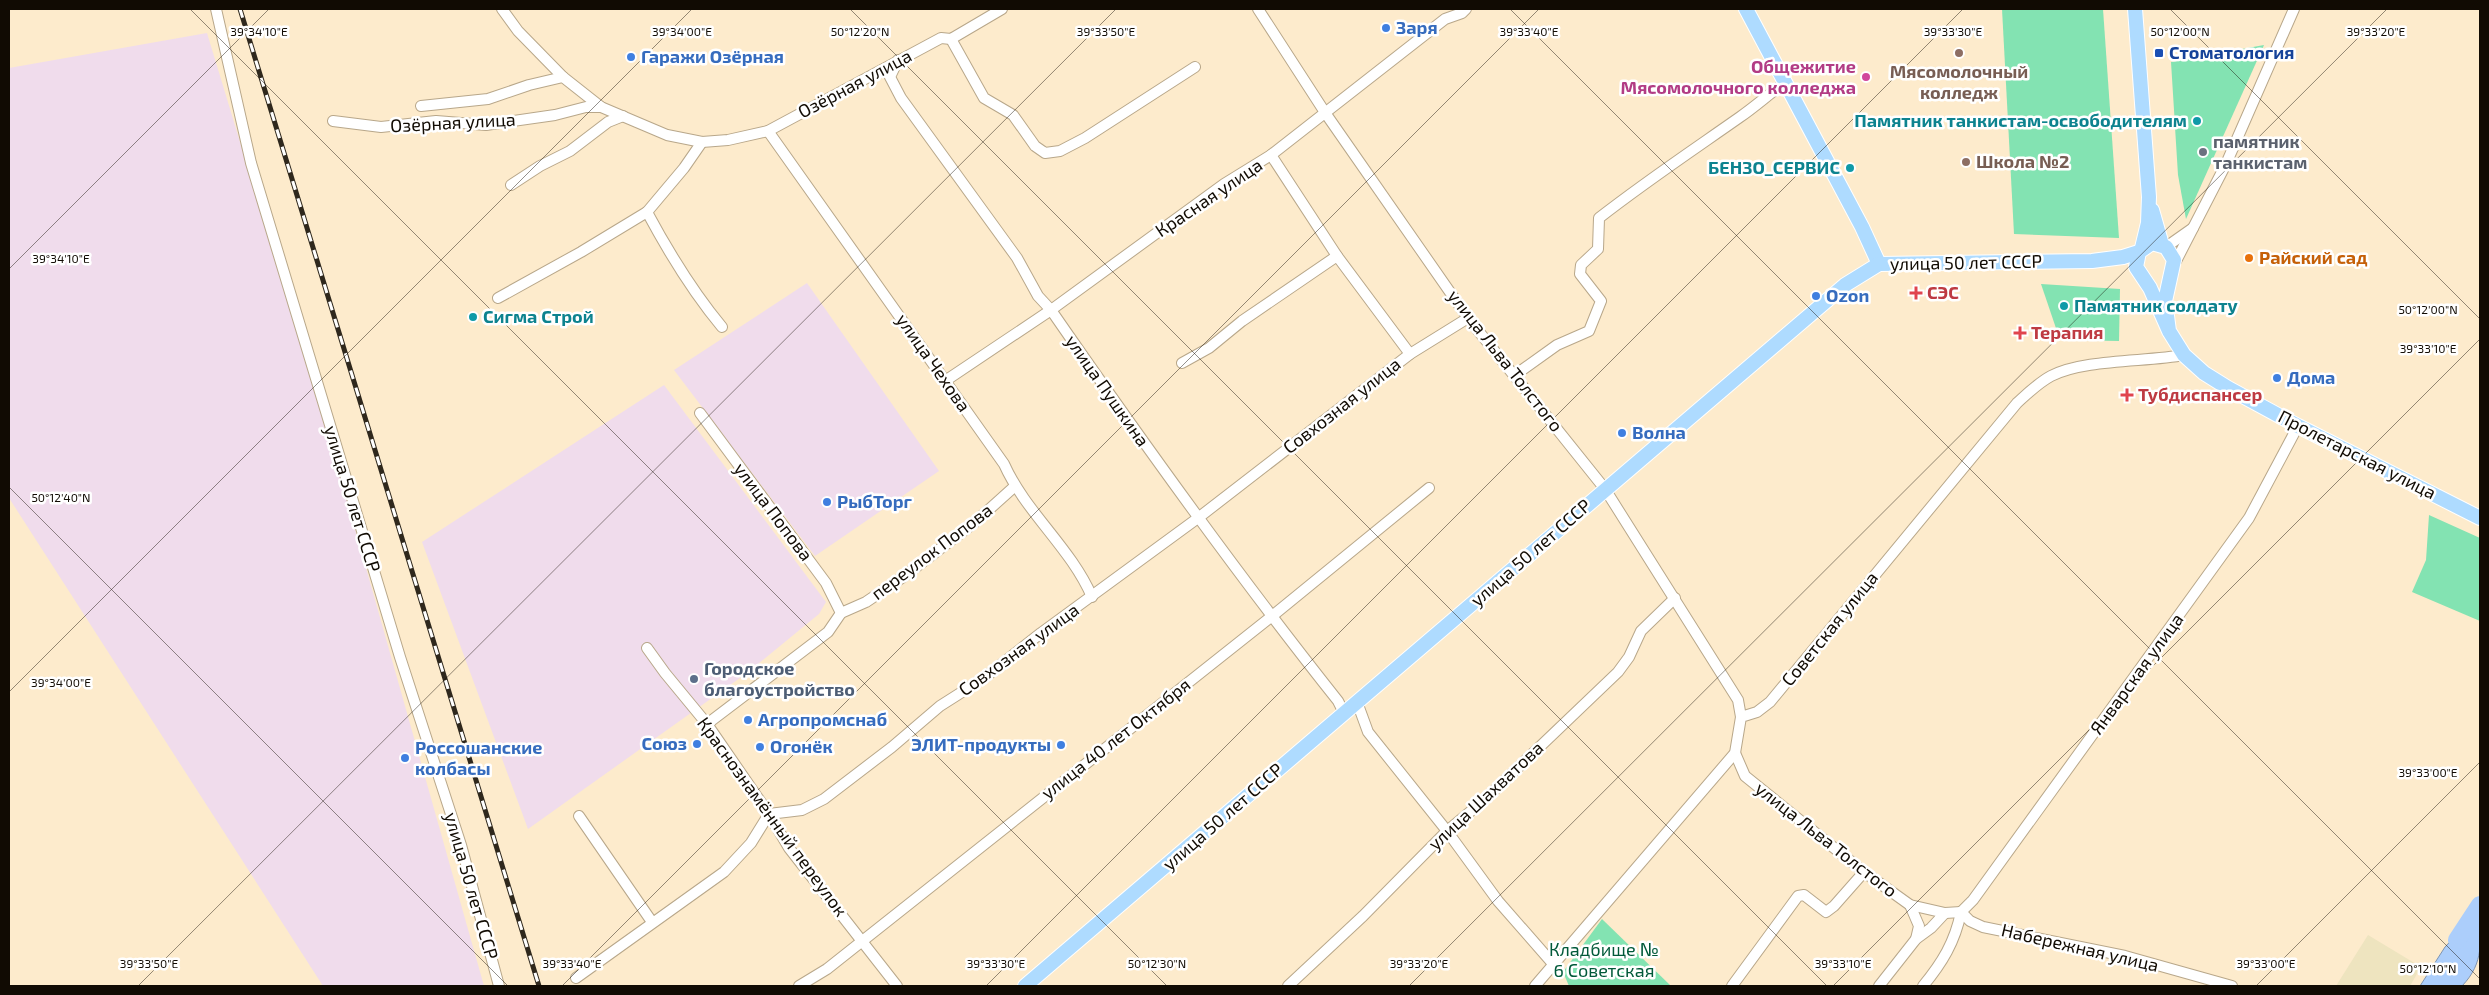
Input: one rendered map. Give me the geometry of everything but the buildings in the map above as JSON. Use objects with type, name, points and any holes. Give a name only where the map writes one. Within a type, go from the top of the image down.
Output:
[{"type":"main road","points":[[1746,9],[1862,227],[1879,264]]},
{"type":"main road","points":[[2135,9],[2149,197],[2148,223],[2136,262],[2140,274]]},
{"type":"main road","points":[[2149,197],[2164,246],[2173,255],[2173,268],[2165,302],[2169,331]]},
{"type":"main road","points":[[2092,261],[2123,257],[2141,250],[2152,243],[2164,246]]},
{"type":"main road","points":[[2092,261],[2123,266],[2156,282],[2166,278],[2173,268]]},
{"type":"main road","name":"улица 50 лет СССР","points":[[1025,986],[1845,285],[1879,264],[2092,261]]},
{"type":"main road","name":"Пролетарская улица","points":[[2140,274],[2150,288],[2169,331],[2184,355],[2204,373],[2298,426],[2480,518]]},
{"type":"street","name":"улица 50 лет СССР","points":[[216,9],[251,163],[397,648],[460,845],[499,986]]},
{"type":"street","points":[[502,9],[518,31],[563,77],[601,107]]},
{"type":"street","name":"Озёрная улица","points":[[333,122],[381,127],[436,121],[486,125],[601,107],[667,135],[702,142],[728,140],[768,131],[941,38],[952,39],[1002,9]]},
{"type":"street","name":"улица Льва Толстого","points":[[1258,9],[1326,114],[1468,318],[1605,489],[1738,700],[1741,717]]},
{"type":"street","name":"Красная улица","points":[[945,381],[1050,310],[1224,184],[1271,155],[1326,114],[1368,78],[1445,19],[1462,13],[1466,9]]},
{"type":"street","points":[[2173,268],[2196,226],[2294,9]]},
{"type":"street","points":[[952,39],[984,98],[1013,115],[1035,146],[1045,153],[1060,151],[1085,138],[1195,67]]},
{"type":"street","name":"улица Пушкина","points":[[898,60],[890,77],[901,98],[1017,258],[1038,296],[1050,310],[1198,518],[1271,617],[1338,701],[1344,713]]},
{"type":"street","points":[[421,106],[488,99],[529,84],[563,77]]},
{"type":"street","points":[[1515,375],[1557,345],[1588,331],[1601,301],[1580,274],[1581,265],[1598,249],[1600,218],[1673,162],[1742,116],[1786,82]]},
{"type":"street","points":[[511,185],[540,166],[570,151],[608,122],[623,116]]},
{"type":"street","name":"улица Чехова","points":[[768,131],[1004,464],[1014,487],[1084,578],[1092,597]]},
{"type":"street","points":[[498,298],[581,252],[647,212],[684,168],[702,142]]},
{"type":"street","points":[[1271,155],[1337,256],[1410,354]]},
{"type":"street","points":[[647,212],[674,262],[702,303],[722,327]]},
{"type":"street","points":[[2164,246],[2196,226]]},
{"type":"street","points":[[1182,363],[1209,348],[1242,321],[1337,256]]},
{"type":"street","name":"Совхозная улица","points":[[769,814],[802,810],[824,799],[892,747],[940,706],[984,678],[1041,633],[1198,518],[1410,354],[1468,318]]},
{"type":"street","name":"Советская улица","points":[[1741,717],[1757,712],[1770,702],[1995,428],[2035,387],[2052,376],[2080,367],[2184,355]]},
{"type":"street","name":"улица Попова","points":[[700,413],[826,584],[841,613]]},
{"type":"street","name":"Январская улица","points":[[1961,912],[1973,900],[2249,518],[2298,426]]},
{"type":"street","name":"переулок Попова","points":[[841,613],[866,602],[902,577],[974,523],[1014,487]]},
{"type":"street","name":"улица 40 лет Октября","points":[[800,986],[827,969],[861,940],[1271,617],[1430,488]]},
{"type":"street","name":"улица Шахватова","points":[[1288,986],[1363,916],[1447,831],[1496,789],[1618,672],[1629,656],[1641,631],[1675,598]]},
{"type":"street","points":[[706,724],[828,632],[841,613]]},
{"type":"street","name":"Краснознамённый переулок","points":[[647,648],[665,674],[706,724],[769,814],[789,848],[897,986]]},
{"type":"street","points":[[1357,702],[1368,732],[1447,831],[1498,901],[1554,965]]},
{"type":"street","points":[[1535,986],[1734,753],[1741,717]]},
{"type":"street","name":"улица Льва Толстого","points":[[1734,753],[1744,776],[1864,872],[1910,905],[1945,913],[1961,912]]},
{"type":"street","points":[[576,978],[724,872],[750,843],[769,814]]},
{"type":"street","points":[[579,816],[652,922]]},
{"type":"street","points":[[1732,986],[1798,896],[1804,895],[1826,912],[1834,906],[1864,872]]},
{"type":"street","points":[[1910,905],[1918,926],[1916,938]]},
{"type":"street","points":[[1923,986],[1949,951],[1957,932],[1961,912]]},
{"type":"street","name":"Набережная улица","points":[[1961,912],[1970,920],[1983,927],[2125,956],[2232,986]]},
{"type":"street","points":[[1879,986],[1916,938],[1932,928],[1945,913]]},
{"type":"shaded area","points":[[207,33],[324,419],[484,986],[323,986],[9,498],[9,68]]},
{"type":"shaded area","points":[[807,283],[939,471],[815,556],[674,370]]},
{"type":"shaded area","points":[[664,385],[826,602],[819,614],[747,673],[528,829],[422,542]]},
{"type":"green space","points":[[2002,9],[2103,9],[2119,238],[2014,234]]},
{"type":"green space","points":[[2264,45],[2186,219],[2178,175],[2171,62]]},
{"type":"green space","points":[[2041,284],[2120,289],[2119,341],[2060,340]]},
{"type":"green space","points":[[2429,515],[2480,538],[2480,621],[2412,592],[2426,560]]},
{"type":"green space","name":"Кладбище № 6 Советская","points":[[1602,919],[1671,986],[1569,986],[1563,972]]},
{"type":"sand","points":[[2368,935],[2421,967],[2410,986],[2336,986]]},
{"type":"water","points":[[2480,910],[2480,951],[2478,960],[2475,968],[2462,986],[2420,986],[2445,947]]},
{"type":"waterway","points":[[2457,940],[2480,905]]},
{"type":"railway","points":[[240,9],[539,986]]},
{"type":"place","name":"Заря","points":[[1386,28]]},
{"type":"place","name":"Мясомолочный колледж","points":[[1959,53]]},
{"type":"place","name":"Стоматология","points":[[2159,53]]},
{"type":"place","name":"Гаражи Озёрная","points":[[631,57]]},
{"type":"place","name":"Общежитие Мясомолочного колледжа","points":[[1866,77]]},
{"type":"place","name":"Памятник танкистам-освободителям","points":[[2197,121]]},
{"type":"place","name":"памятник танкистам","points":[[2203,152]]},
{"type":"place","name":"Школа №2","points":[[1966,162]]},
{"type":"place","name":"БЕНЗО_СЕРВИС","points":[[1850,168]]},
{"type":"place","name":"Райский сад","points":[[2249,258]]},
{"type":"place","name":"СЭС","points":[[1916,293]]},
{"type":"place","name":"Ozon","points":[[1816,296]]},
{"type":"place","name":"Памятник солдату","points":[[2064,306]]},
{"type":"place","name":"Сигма Строй","points":[[473,317]]},
{"type":"place","name":"Терапия","points":[[2020,333]]},
{"type":"place","name":"Дома","points":[[2277,378]]},
{"type":"place","name":"Тубдиспансер","points":[[2127,395]]},
{"type":"place","name":"Волна","points":[[1622,433]]},
{"type":"place","name":"РыбТорг","points":[[827,502]]},
{"type":"place","name":"Городское благоустройство","points":[[694,679]]},
{"type":"place","name":"Агропромснаб","points":[[748,720]]},
{"type":"place","name":"Союз","points":[[697,744]]},
{"type":"place","name":"ЭЛИТ-продукты","points":[[1061,745]]},
{"type":"place","name":"Огонёк","points":[[760,747]]},
{"type":"place","name":"Россошанские колбасы","points":[[405,758]]}]
